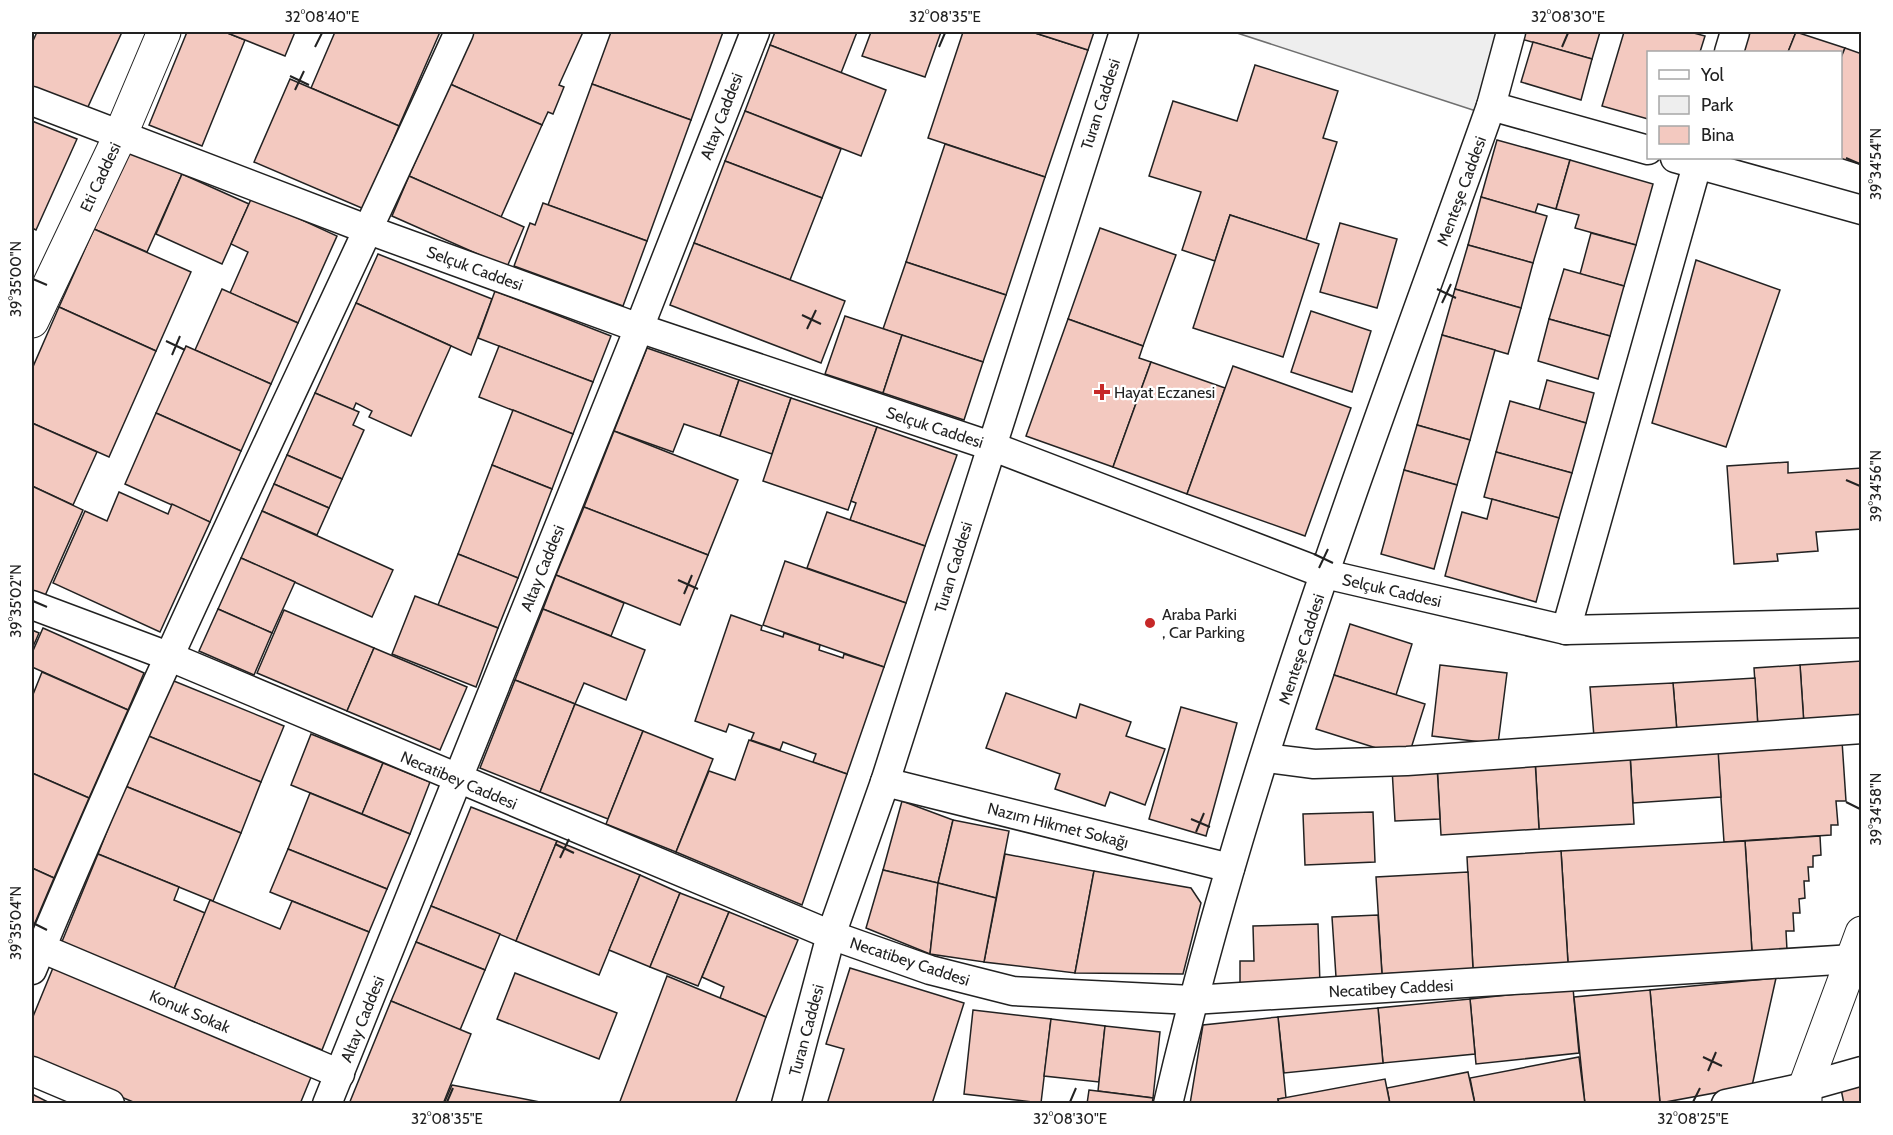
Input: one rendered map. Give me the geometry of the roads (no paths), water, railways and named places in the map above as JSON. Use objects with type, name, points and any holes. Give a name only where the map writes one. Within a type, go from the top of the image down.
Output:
[{"type":"street","name":"Eti Caddesi","points":[[32,321],[120,136],[164,32]]},
{"type":"street","points":[[36,959],[168,656],[369,230],[459,32]]},
{"type":"street","name":"Altay Caddesi","points":[[327,1104],[639,328],[754,32]]},
{"type":"street","name":"Turan Caddesi","points":[[786,1104],[831,935],[885,782],[1124,32]]},
{"type":"street","name":"Menteşe Caddesi","points":[[1168,1104],[1192,1000],[1230,868],[1325,574],[1491,106],[1511,32]]},
{"type":"street","points":[[1729,51],[1735,32]]},
{"type":"street","name":"Selçuk Caddesi","points":[[32,101],[369,230],[639,328],[991,446],[1325,574],[1566,630],[1862,623]]},
{"type":"street","points":[[1491,106],[1647,150]]},
{"type":"street","points":[[1566,630],[1690,160],[1862,210]]},
{"type":"street","name":"Necatibey Caddesi","points":[[32,605],[168,656],[457,780],[831,935],[930,970],[1013,992],[1192,1000],[1857,946]]},
{"type":"street","points":[[1266,758],[1314,764],[1407,761],[1862,729]]},
{"type":"street","name":"Nazım Hikmet Sokağı","points":[[885,782],[1230,868]]},
{"type":"street","points":[[1805,1095],[1857,946]]},
{"type":"street","name":"Konuk Sokak","points":[[36,959],[340,1074]]},
{"type":"street","points":[[32,1071],[110,1104]]},
{"type":"street","points":[[1726,1104],[1805,1095],[1862,1071]]},
{"type":"place","name":"Hayat Eczanesi","points":[[1102,392]]},
{"type":"place","name":"Araba Parki , Car Parking","points":[[1150,623]]}]
